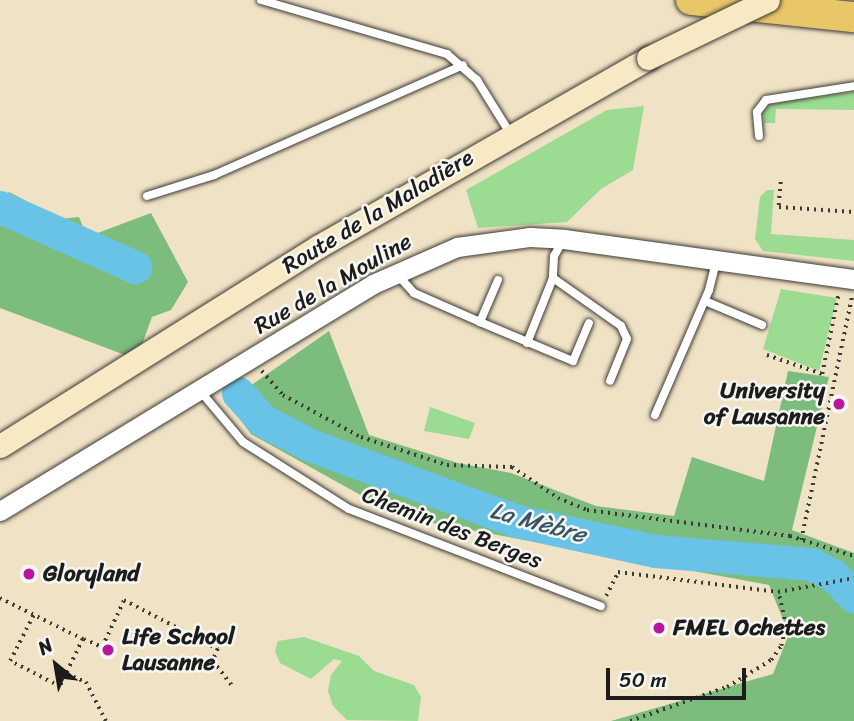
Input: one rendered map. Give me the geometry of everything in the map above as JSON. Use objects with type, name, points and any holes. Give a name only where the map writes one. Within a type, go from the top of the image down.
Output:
[{"type":"highway","points":[[691,0],[854,17]]},
{"type":"main road","name":"Route de la Maladière","points":[[0,446],[319,246],[510,133],[648,58],[768,0]]},
{"type":"street","name":"Rue de la Mouline","points":[[0,511],[396,272],[430,256],[491,240],[564,239],[717,259],[849,281]]},
{"type":"lane","points":[[261,0],[420,43],[463,65],[510,133]]},
{"type":"lane","points":[[146,196],[214,174],[463,65]]},
{"type":"lane","points":[[759,136],[757,112],[766,100],[854,86]]},
{"type":"lane","points":[[527,343],[553,278],[554,256],[564,239]]},
{"type":"lane","points":[[655,415],[705,301],[717,259]]},
{"type":"lane","points":[[396,272],[414,293],[573,361],[589,323]]},
{"type":"lane","points":[[553,278],[621,326],[627,339],[610,381]]},
{"type":"lane","points":[[480,322],[498,280]]},
{"type":"lane","points":[[705,301],[762,325]]},
{"type":"lane","name":"Chemin des Berges","points":[[201,392],[243,442],[349,509],[601,606]]},
{"type":"path","points":[[781,182],[779,207],[854,212]]},
{"type":"path","points":[[767,355],[821,374],[849,281]]},
{"type":"path","points":[[801,540],[849,281]]},
{"type":"path","points":[[251,359],[283,395],[361,437],[447,466],[512,467],[558,498],[598,513],[801,540],[854,556]]},
{"type":"path","points":[[601,606],[618,572],[778,592],[854,578]]},
{"type":"path","points":[[630,721],[727,687],[771,660],[781,646],[786,626],[778,592]]},
{"type":"path","points":[[0,598],[102,648],[124,600],[218,649],[212,661],[234,688]]},
{"type":"path","points":[[34,614],[10,661],[60,687],[83,639]]},
{"type":"path","points":[[66,673],[86,682],[106,721]]},
{"type":"green space","points":[[854,92],[854,110],[776,109],[775,123],[764,123],[764,111],[773,103]]},
{"type":"green space","points":[[644,106],[633,170],[601,189],[567,222],[478,228],[466,190],[607,110]]},
{"type":"green space","points":[[767,190],[774,190],[771,234],[854,240],[854,261],[763,251],[755,239],[760,197]]},
{"type":"green space","points":[[9,192],[61,219],[79,217],[87,237],[151,213],[188,282],[171,310],[152,317],[140,350],[125,355],[0,308],[0,200]]},
{"type":"green space","points":[[781,289],[837,298],[819,371],[763,349]]},
{"type":"green space","points":[[329,331],[369,435],[458,463],[511,473],[596,506],[674,516],[692,457],[764,481],[788,371],[829,377],[792,530],[854,553],[854,721],[611,721],[773,674],[789,634],[769,585],[400,517],[251,434],[227,402]]},
{"type":"green space","points":[[430,407],[475,423],[469,439],[424,431]]},
{"type":"green space","points":[[304,637],[359,656],[374,671],[414,685],[421,697],[418,721],[347,720],[333,706],[328,691],[331,675],[342,661],[334,659],[311,679],[280,663],[275,651],[278,641]]},
{"type":"waterway","name":"La Mèbre","points":[[0,207],[135,267]]},
{"type":"waterway","name":"La Mèbre","points":[[238,393],[262,420],[310,445],[517,521],[656,551],[811,564],[833,575],[854,597]]},
{"type":"place","name":"University of Lausanne","points":[[839,404]]},
{"type":"place","name":"Gloryland","points":[[29,574]]},
{"type":"place","name":"FMEL Ochettes","points":[[659,628]]},
{"type":"place","name":"Life School Lausanne","points":[[108,650]]}]
